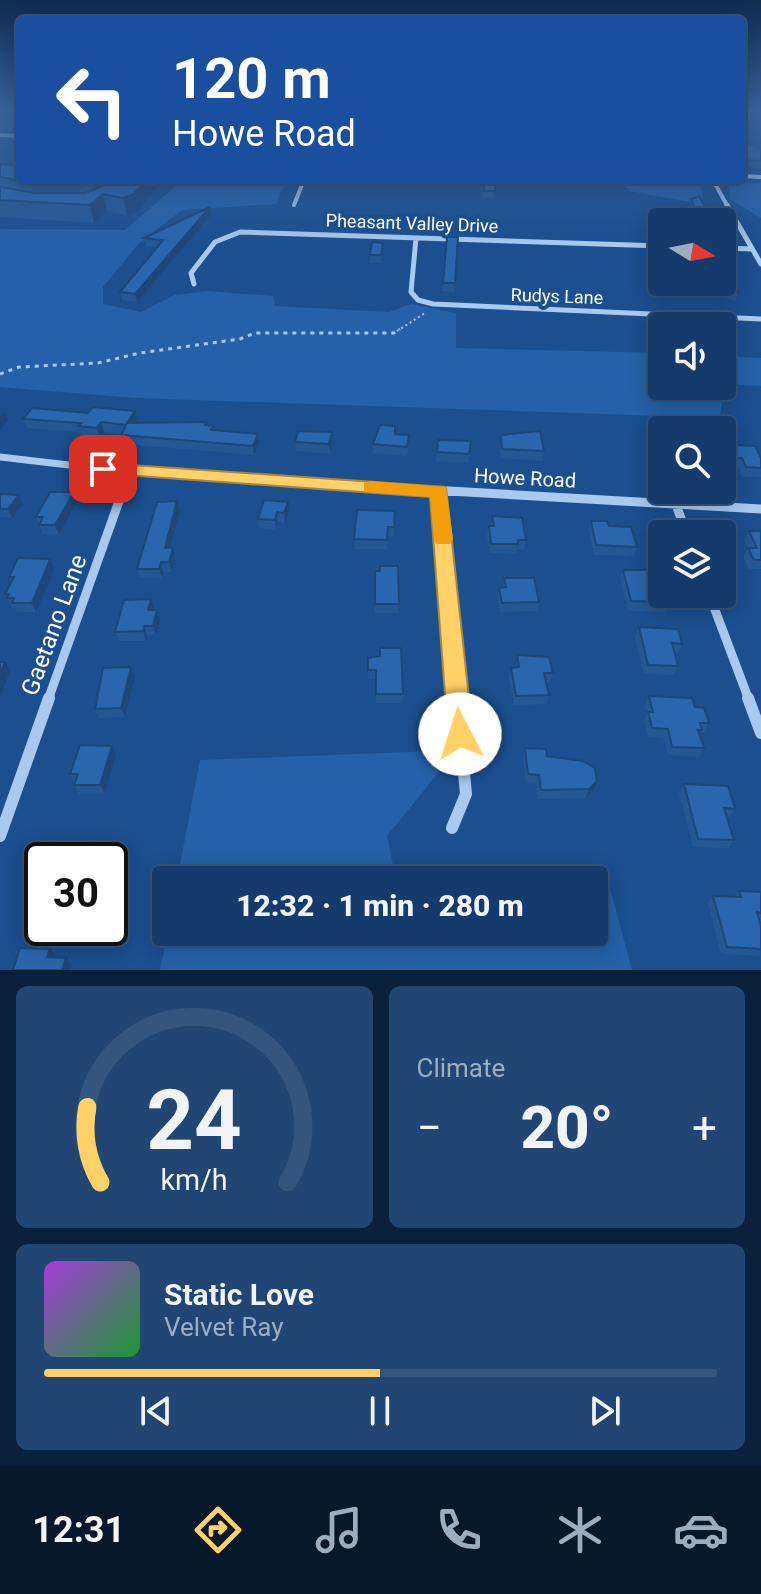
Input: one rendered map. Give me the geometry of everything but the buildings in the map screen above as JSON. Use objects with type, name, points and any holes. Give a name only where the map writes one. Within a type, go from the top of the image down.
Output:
[{"type":"street","points":[[294,205],[302,184]]},
{"type":"street","points":[[715,184],[761,264]]},
{"type":"street","name":"Pheasant Valley Drive","points":[[194,284],[191,273],[215,242],[240,232],[648,246]]},
{"type":"street","points":[[416,238],[411,292],[418,300],[433,304]]},
{"type":"street","points":[[736,248],[752,249]]},
{"type":"street","name":"Rudys Lane","points":[[433,304],[761,319]]},
{"type":"street","name":"Howe Road","points":[[0,457],[129,472],[761,509]]},
{"type":"street","name":"Gaetano Lane","points":[[0,836],[129,472]]},
{"type":"street","points":[[439,492],[466,794],[452,828]]},
{"type":"street","points":[[676,505],[682,520]]},
{"type":"street","points":[[714,608],[761,733]]},
{"type":"path","points":[[0,374],[19,367],[98,363],[140,353],[240,339],[255,333],[394,333],[433,304]]},
{"type":"shaded area","points":[[761,183],[761,218],[730,199],[729,184]]},
{"type":"shaded area","points":[[176,184],[284,184],[276,204],[182,210],[139,243],[103,287],[103,304],[141,312],[175,295],[207,291],[273,296],[275,306],[389,312],[411,304],[456,313],[456,348],[648,353],[648,400],[722,400],[720,416],[135,398],[0,387],[0,229],[125,230]]},
{"type":"shaded area","points":[[625,184],[700,184],[705,208],[695,203],[629,191]]},
{"type":"shaded area","points":[[736,357],[761,358],[761,386],[738,385]]},
{"type":"shaded area","points":[[434,751],[439,772],[387,836],[393,866],[180,866],[200,760]]},
{"type":"shaded area","points":[[608,880],[632,970],[160,970],[165,946],[608,946]]},
{"type":"slow traffic","points":[[370,487],[439,492],[443,539]]},
{"type":"route","points":[[103,469],[439,492],[460,734]]}]
